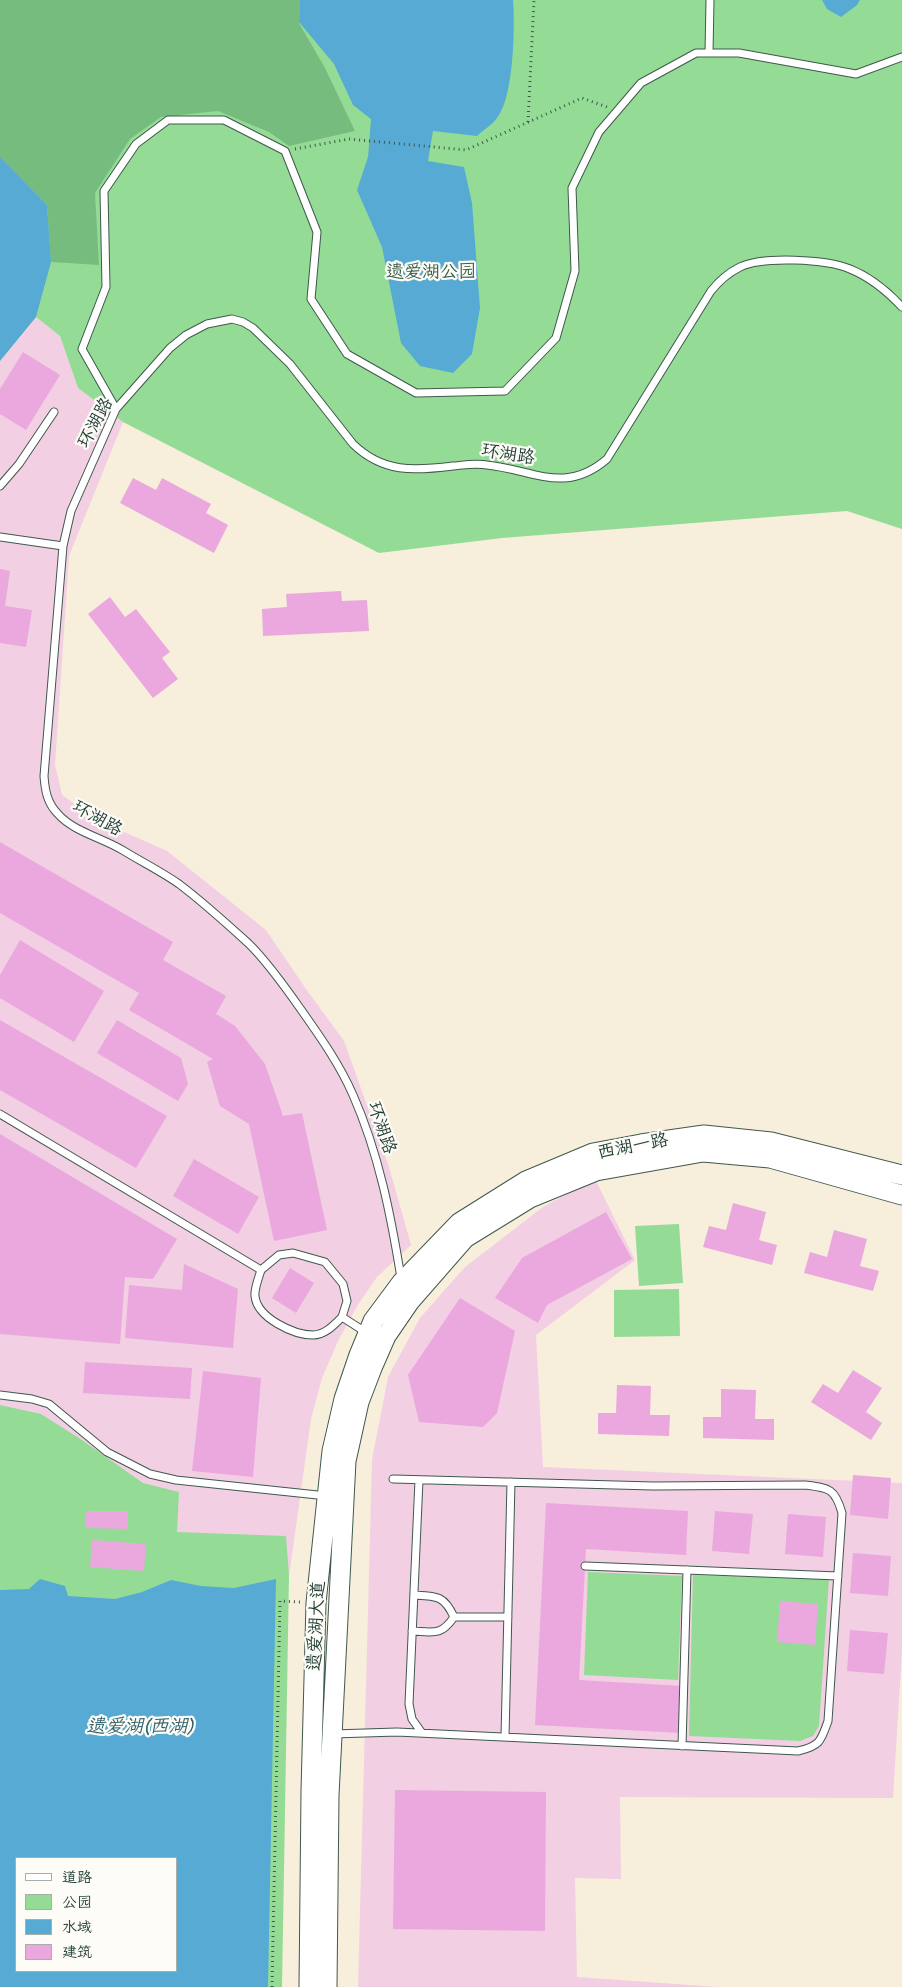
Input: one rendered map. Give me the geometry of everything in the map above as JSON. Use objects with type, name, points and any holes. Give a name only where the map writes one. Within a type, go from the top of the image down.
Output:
[{"type":"main road","name":"西湖一路","points":[[406,1291],[459,1223],[526,1181],[593,1154],[641,1144],[704,1135],[772,1142],[902,1174]]},
{"type":"main road","name":"西湖一路","points":[[406,1291],[465,1238],[530,1198],[596,1171],[702,1152],[770,1158],[902,1195]]},
{"type":"main road","name":"遗爱湖大道","points":[[309,1987],[311,1791],[316,1603],[336,1497],[376,1338],[406,1291]]},
{"type":"main road","name":"遗爱湖大道","points":[[326,1987],[336,1497]]},
{"type":"lane","points":[[710,0],[710,53]]},
{"type":"lane","points":[[116,409],[82,349],[106,286],[104,191],[136,144],[168,120],[224,120],[285,151],[317,232],[311,299],[347,354],[416,393],[506,391],[556,338],[575,271],[572,188],[599,132],[641,83],[696,53],[739,53],[856,74],[902,57]]},
{"type":"lane","name":"环湖路","points":[[406,1291],[384,1186],[370,1139],[353,1094],[329,1050],[292,997],[250,945],[178,884],[121,849],[70,824],[59,816],[52,807],[45,792],[44,776],[62,546],[71,511],[116,409],[170,348],[186,335],[207,324],[232,320],[243,322],[265,338],[290,364],[353,444],[364,455],[378,462],[400,468],[419,470],[471,464],[487,465],[556,479],[576,477],[594,470],[607,458],[711,291],[720,280],[742,266],[768,261],[799,260],[825,262],[849,268],[871,280],[902,307]]},
{"type":"lane","points":[[0,486],[19,464],[54,412]]},
{"type":"lane","points":[[0,537],[62,546]]},
{"type":"lane","points":[[0,1114],[261,1270]]},
{"type":"lane","points":[[292,1253],[325,1262],[343,1284],[347,1301],[342,1317],[330,1329],[314,1335],[283,1328],[260,1309],[255,1296],[261,1270],[279,1255],[292,1253]]},
{"type":"lane","points":[[342,1317],[376,1338]]},
{"type":"lane","points":[[0,1395],[32,1399],[49,1404],[107,1452],[150,1474],[176,1480],[336,1497]]},
{"type":"lane","points":[[332,1734],[397,1732],[798,1751],[812,1748],[822,1740],[828,1721],[842,1513],[838,1498],[828,1488],[804,1485],[653,1486],[394,1479]]},
{"type":"lane","points":[[419,1480],[409,1704],[412,1719],[422,1733]]},
{"type":"lane","points":[[505,1737],[512,1482]]},
{"type":"lane","points":[[586,1566],[838,1576]]},
{"type":"lane","points":[[682,1746],[688,1570]]},
{"type":"lane","points":[[414,1595],[435,1596],[448,1603],[454,1617]]},
{"type":"lane","points":[[454,1617],[508,1617]]},
{"type":"lane","points":[[412,1631],[434,1632],[447,1628],[454,1617]]},
{"type":"path","points":[[528,122],[534,0]]},
{"type":"path","points":[[285,151],[349,139],[466,150],[582,98],[617,110]]},
{"type":"path","points":[[272,1987],[280,1601],[316,1603]]},
{"type":"shaded area","points":[[36,317],[60,336],[78,388],[123,422],[69,556],[55,765],[62,795],[97,820],[167,851],[266,930],[344,1041],[389,1167],[411,1245],[377,1277],[359,1303],[338,1341],[322,1378],[311,1419],[289,1576],[234,1588],[0,1590],[0,361]]},
{"type":"shaded area","points":[[595,1179],[635,1260],[536,1335],[543,1467],[902,1483],[902,1651],[893,1798],[620,1797],[621,1879],[575,1878],[577,1977],[718,1987],[358,1987],[372,1460],[388,1377],[420,1318],[465,1267],[543,1207]]},
{"type":"green space","name":"遗爱湖公园","points":[[0,0],[902,0],[902,529],[847,511],[502,538],[379,553],[123,422],[78,388],[60,336],[36,317],[0,361]]},
{"type":"green space","points":[[0,0],[300,0],[299,23],[325,68],[355,131],[289,146],[269,132],[218,111],[161,117],[130,139],[95,193],[99,265],[51,262],[47,205],[0,157]]},
{"type":"green space","points":[[679,1224],[683,1283],[639,1286],[635,1226]]},
{"type":"green space","points":[[679,1289],[680,1336],[614,1337],[614,1290]]},
{"type":"green space","name":"遗爱湖(西湖)","points":[[0,1405],[41,1414],[143,1483],[179,1492],[177,1532],[286,1536],[289,1576],[282,1987],[0,1987]]},
{"type":"green space","points":[[588,1572],[682,1576],[678,1680],[584,1675]]},
{"type":"green space","points":[[693,1575],[829,1579],[819,1726],[813,1736],[800,1741],[689,1736]]},
{"type":"water","points":[[300,0],[513,0],[512,61],[503,108],[495,121],[477,136],[433,131],[428,161],[464,167],[472,203],[480,308],[472,354],[453,373],[420,366],[401,343],[382,247],[357,190],[368,157],[371,119],[353,105],[334,64],[299,22]]},
{"type":"water","points":[[822,0],[860,0],[857,5],[841,17],[827,9]]},
{"type":"water","points":[[0,157],[47,205],[51,262],[36,317],[0,361]]},
{"type":"water","name":"遗爱湖(西湖)","points":[[40,1579],[65,1586],[68,1596],[115,1599],[142,1592],[171,1580],[201,1586],[234,1588],[276,1579],[268,1987],[0,1987],[0,1590],[29,1589]]},
{"type":"building","points":[[23,352],[60,375],[26,430],[0,414],[0,389]]},
{"type":"building","points":[[133,478],[156,490],[162,478],[211,504],[206,513],[228,525],[214,553],[120,503]]},
{"type":"building","points":[[0,569],[10,571],[5,606],[32,610],[26,647],[0,643]]},
{"type":"building","points":[[341,591],[342,601],[367,600],[369,631],[263,636],[262,609],[287,607],[286,594]]},
{"type":"building","points":[[110,597],[125,617],[136,609],[170,652],[162,658],[178,679],[153,698],[88,614]]},
{"type":"building","points":[[0,842],[173,942],[163,960],[226,996],[216,1014],[235,1026],[265,1064],[283,1116],[302,1113],[327,1230],[274,1241],[249,1124],[220,1106],[207,1062],[213,1059],[129,1010],[139,993],[0,913]]},
{"type":"building","points":[[20,940],[104,991],[74,1042],[0,998],[0,975]]},
{"type":"building","points":[[0,1020],[167,1116],[136,1168],[0,1090]]},
{"type":"building","points":[[117,1020],[181,1058],[188,1084],[178,1101],[97,1053]]},
{"type":"building","points":[[0,1134],[177,1239],[153,1279],[125,1277],[120,1344],[0,1334]]},
{"type":"building","points":[[194,1159],[259,1197],[238,1234],[173,1196]]},
{"type":"building","points":[[733,1203],[766,1212],[759,1240],[777,1245],[772,1265],[703,1247],[709,1226],[726,1230]]},
{"type":"building","points":[[606,1212],[632,1259],[547,1305],[538,1323],[495,1298],[522,1258]]},
{"type":"building","points":[[834,1230],[867,1239],[860,1266],[879,1271],[873,1291],[804,1273],[810,1252],[827,1257]]},
{"type":"building","points":[[184,1264],[238,1289],[233,1348],[125,1338],[129,1285],[182,1290]]},
{"type":"building","points":[[290,1268],[314,1283],[296,1313],[272,1298]]},
{"type":"building","points":[[460,1298],[515,1331],[497,1413],[483,1427],[419,1422],[408,1375]]},
{"type":"building","points":[[85,1362],[192,1368],[190,1399],[83,1393]]},
{"type":"building","points":[[853,1370],[882,1388],[866,1412],[882,1423],[871,1440],[811,1402],[823,1384],[838,1393]]},
{"type":"building","points":[[203,1371],[261,1378],[253,1477],[192,1471]]},
{"type":"building","points":[[617,1385],[651,1386],[650,1415],[670,1415],[669,1436],[598,1434],[598,1413],[616,1413]]},
{"type":"building","points":[[721,1389],[756,1390],[755,1419],[774,1419],[774,1440],[703,1438],[703,1417],[721,1417]]},
{"type":"building","points":[[853,1475],[891,1478],[888,1519],[850,1515]]},
{"type":"building","points":[[546,1503],[688,1511],[686,1555],[586,1549],[579,1680],[683,1686],[681,1733],[535,1725]]},
{"type":"building","points":[[86,1511],[128,1511],[128,1529],[85,1528]]},
{"type":"building","points":[[715,1511],[753,1514],[749,1554],[712,1551]]},
{"type":"building","points":[[788,1514],[826,1517],[823,1557],[785,1554]]},
{"type":"building","points":[[92,1540],[146,1544],[144,1571],[90,1567]]},
{"type":"building","points":[[853,1553],[891,1556],[888,1596],[850,1593]]},
{"type":"building","points":[[780,1601],[818,1604],[815,1645],[777,1642]]},
{"type":"building","points":[[850,1630],[888,1633],[884,1674],[847,1671]]},
{"type":"building","points":[[395,1790],[546,1792],[545,1931],[393,1929]]}]
